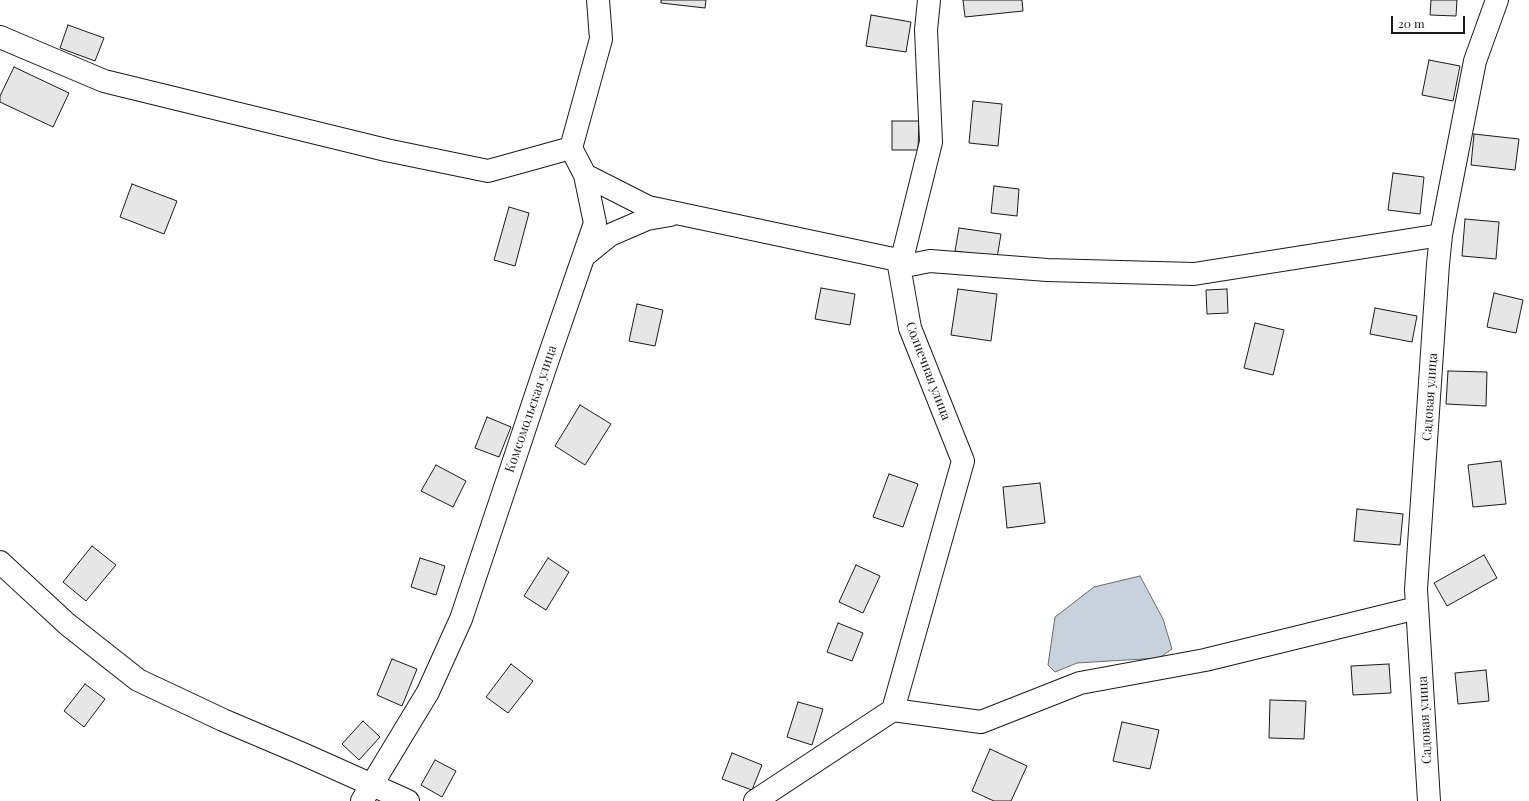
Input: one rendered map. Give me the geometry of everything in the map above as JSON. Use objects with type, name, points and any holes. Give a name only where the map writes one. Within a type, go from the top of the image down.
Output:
[{"type":"street","points":[[0,37],[104,81],[386,150],[488,171],[571,148],[601,39],[598,0]]},
{"type":"street","name":"Солнечная улица","points":[[893,710],[963,461],[910,328],[900,267],[931,142],[926,30],[929,0]]},
{"type":"street","name":"Садовая улица","points":[[1429,801],[1416,589],[1441,236],[1475,61],[1497,0]]},
{"type":"street","name":"Комсомольская улица","points":[[367,793],[428,692],[461,619],[546,365],[596,223],[585,175],[571,148]]},
{"type":"street","points":[[585,175],[648,207],[898,260],[900,267],[930,261],[1047,270],[1194,274],[1441,236]]},
{"type":"street","points":[[584,256],[610,235],[647,219],[680,214]]},
{"type":"street","points":[[0,562],[67,624],[138,680],[223,720],[367,793],[408,801]]},
{"type":"street","points":[[755,801],[893,710],[981,722],[1080,683],[1205,660],[1417,608]]},
{"type":"shaded area","points":[[1140,576],[1163,619],[1172,649],[1159,658],[1077,663],[1055,672],[1048,665],[1055,617],[1094,587]]},
{"type":"building","points":[[661,0],[706,0],[705,8],[661,3]]},
{"type":"building","points":[[963,0],[1022,0],[1023,11],[965,17]]},
{"type":"building","points":[[1431,0],[1457,0],[1456,16],[1430,15]]},
{"type":"building","points":[[871,15],[911,22],[906,52],[866,46]]},
{"type":"building","points":[[68,25],[104,38],[95,61],[60,48]]},
{"type":"building","points":[[1429,60],[1460,66],[1453,101],[1422,95]]},
{"type":"building","points":[[14,67],[69,93],[53,127],[0,102],[0,96]]},
{"type":"building","points":[[973,101],[1002,104],[998,146],[969,143]]},
{"type":"building","points":[[892,121],[919,121],[918,150],[892,150]]},
{"type":"building","points":[[1474,134],[1519,139],[1515,170],[1471,165]]},
{"type":"building","points":[[1393,173],[1424,177],[1420,214],[1388,210]]},
{"type":"building","points":[[132,184],[177,201],[164,234],[120,217]]},
{"type":"building","points":[[994,186],[1019,189],[1017,216],[991,213]]},
{"type":"building","points":[[509,207],[529,213],[515,266],[494,260]]},
{"type":"building","points":[[1465,219],[1499,222],[1496,259],[1462,256]]},
{"type":"building","points":[[959,228],[1001,234],[997,258],[955,251]]},
{"type":"building","points":[[821,288],[855,294],[850,325],[815,319]]},
{"type":"building","points":[[958,289],[997,294],[991,341],[951,335]]},
{"type":"building","points":[[1227,289],[1228,313],[1207,314],[1206,290]]},
{"type":"building","points":[[1494,293],[1523,300],[1516,333],[1487,327]]},
{"type":"building","points":[[637,304],[663,310],[655,346],[629,341]]},
{"type":"building","points":[[1375,308],[1417,316],[1412,342],[1370,334]]},
{"type":"building","points":[[1255,323],[1284,330],[1273,375],[1244,368]]},
{"type":"building","points":[[1448,371],[1487,372],[1486,406],[1446,404]]},
{"type":"building","points":[[580,405],[611,424],[585,465],[555,446]]},
{"type":"building","points":[[487,417],[511,427],[499,457],[475,448]]},
{"type":"building","points":[[1501,461],[1506,504],[1473,507],[1468,465]]},
{"type":"building","points":[[436,465],[466,481],[453,507],[421,491]]},
{"type":"building","points":[[889,474],[918,484],[903,527],[873,517]]},
{"type":"building","points":[[1040,483],[1045,523],[1007,528],[1003,487]]},
{"type":"building","points":[[1357,509],[1403,514],[1400,545],[1354,541]]},
{"type":"building","points":[[92,546],[116,565],[86,601],[63,582]]},
{"type":"building","points":[[1484,555],[1497,578],[1447,606],[1434,583]]},
{"type":"building","points":[[420,558],[445,566],[436,595],[411,587]]},
{"type":"building","points":[[548,558],[569,572],[546,610],[524,596]]},
{"type":"building","points":[[856,565],[880,576],[863,613],[839,602]]},
{"type":"building","points":[[838,623],[863,633],[852,661],[827,652]]},
{"type":"building","points":[[392,659],[417,669],[402,706],[377,695]]},
{"type":"building","points":[[511,664],[533,681],[508,713],[486,697]]},
{"type":"building","points":[[1389,664],[1391,693],[1353,695],[1351,666]]},
{"type":"building","points":[[1486,670],[1489,701],[1458,704],[1455,673]]},
{"type":"building","points":[[85,684],[105,699],[84,727],[64,711]]},
{"type":"building","points":[[1270,700],[1306,701],[1304,739],[1269,738]]},
{"type":"building","points":[[798,702],[823,709],[812,745],[787,737]]},
{"type":"building","points":[[363,721],[380,737],[359,760],[342,744]]},
{"type":"building","points":[[1122,722],[1159,730],[1150,769],[1113,761]]},
{"type":"building","points":[[990,749],[1027,766],[1011,801],[994,801],[972,791]]},
{"type":"building","points":[[732,753],[762,765],[752,790],[722,779]]},
{"type":"building","points":[[435,760],[456,771],[442,797],[421,785]]}]
